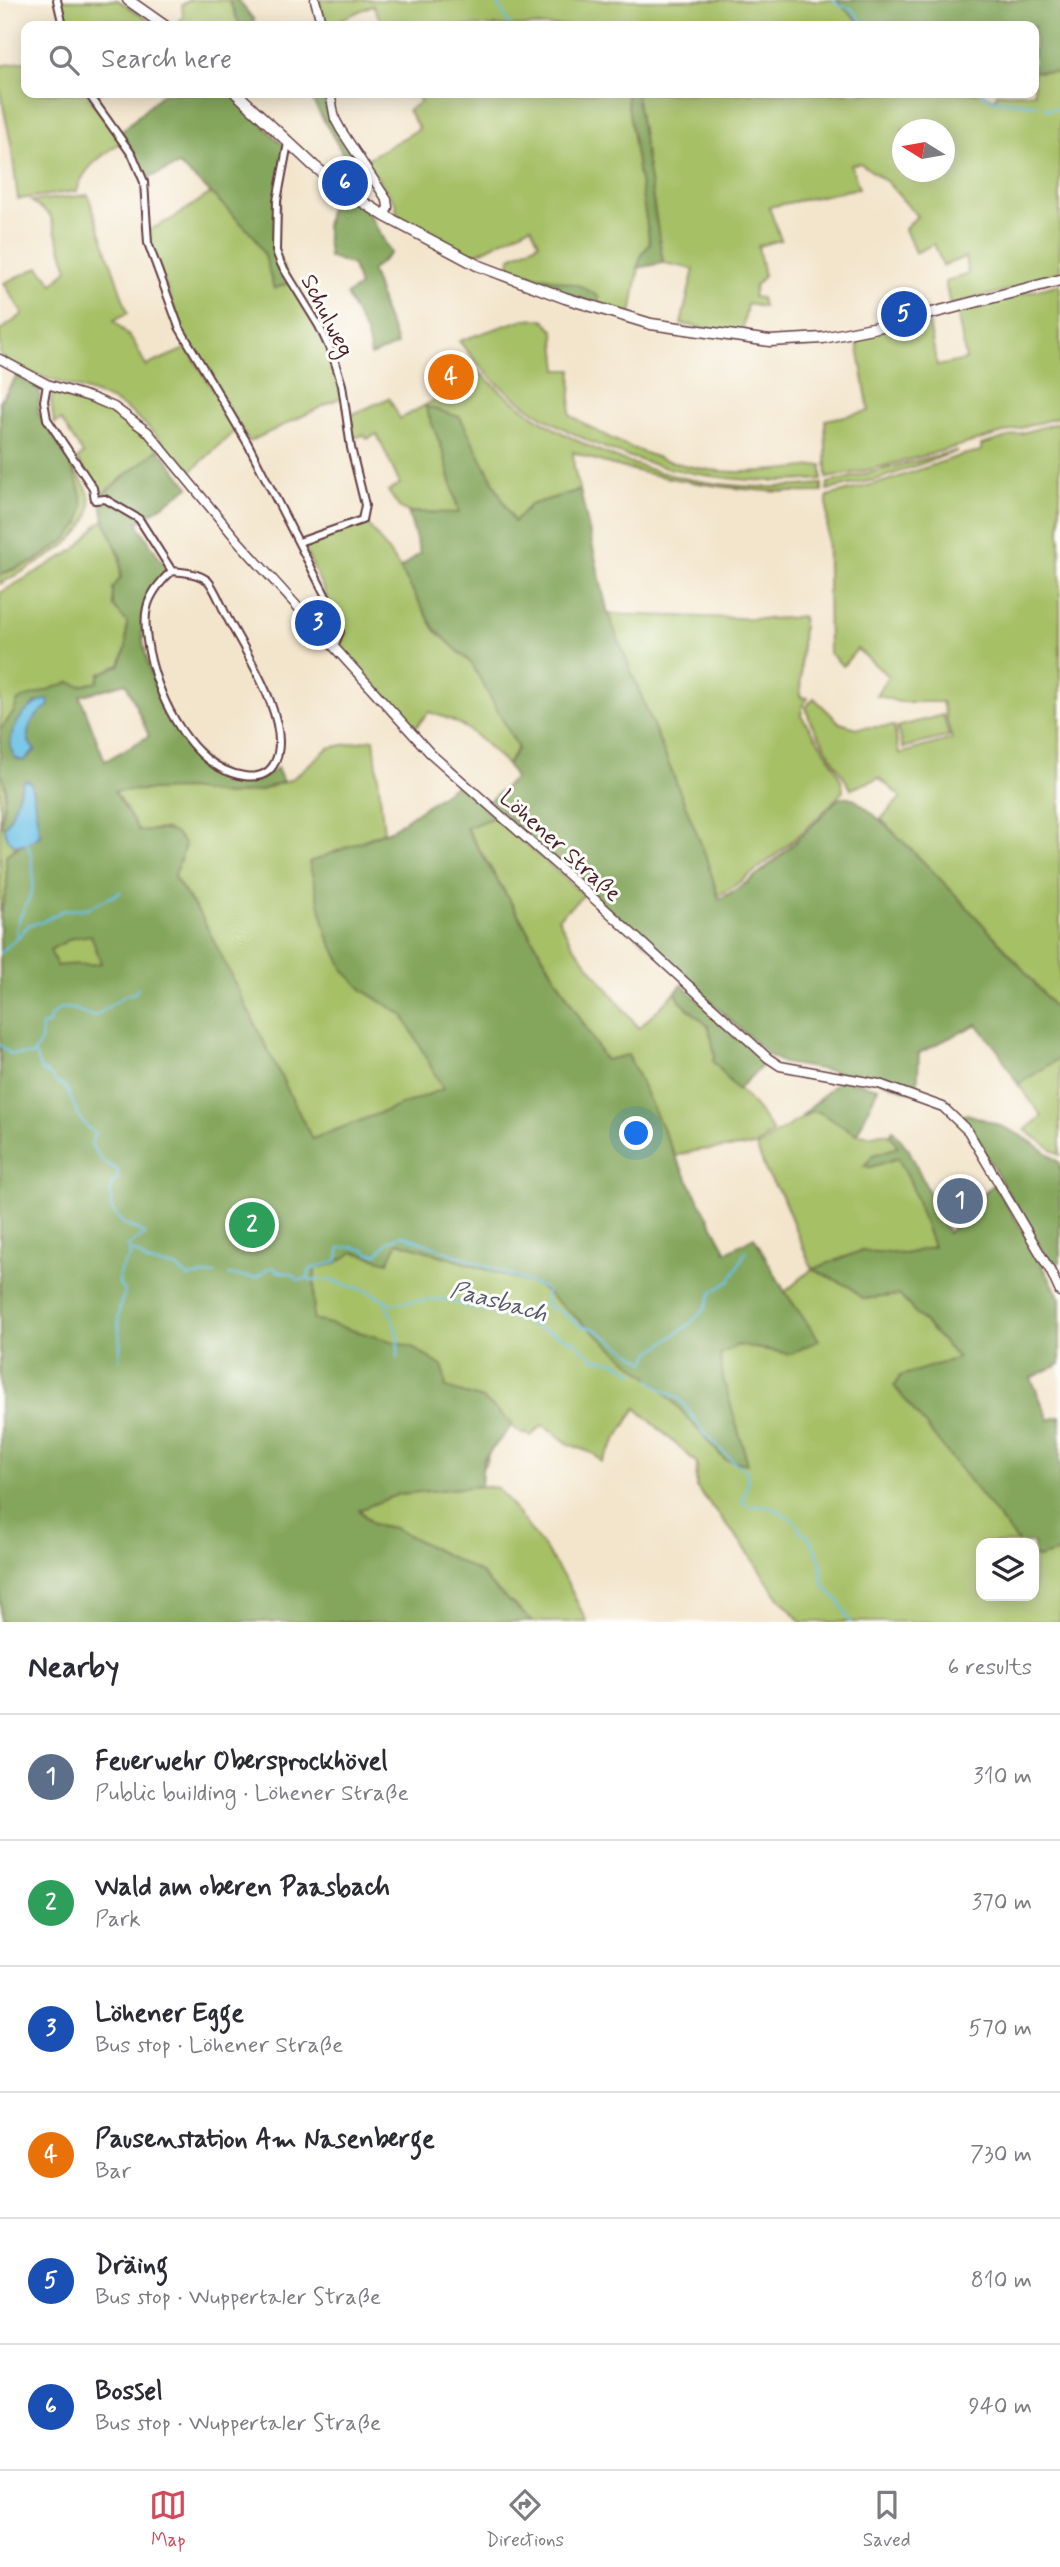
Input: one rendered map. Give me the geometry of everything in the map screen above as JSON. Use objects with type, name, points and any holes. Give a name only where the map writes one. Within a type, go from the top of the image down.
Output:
[{"type":"main road","points":[[128,0],[158,21]]},
{"type":"main road","points":[[241,98],[288,143],[347,192],[385,216],[477,265],[586,305],[651,324],[770,341],[822,338],[882,326],[1060,280]]},
{"type":"street","points":[[57,0],[62,21]]},
{"type":"street","points":[[315,0],[321,21]]},
{"type":"street","points":[[92,98],[133,156],[144,182],[148,243],[179,327],[248,444],[336,615],[340,632],[334,646]]},
{"type":"street","points":[[331,98],[335,119],[341,130],[387,200],[385,216]]},
{"type":"street","name":"Schulweg","points":[[288,143],[277,201],[276,251],[333,356],[342,384],[351,448],[365,505],[362,520],[299,542]]},
{"type":"street","name":"Löhener Straße","points":[[0,359],[47,384],[114,407],[148,432],[238,541],[430,753],[768,1058],[780,1066],[879,1084],[933,1103],[953,1115],[968,1131],[1052,1272],[1060,1292]]},
{"type":"street","points":[[47,384],[44,401],[47,419],[93,488],[95,500],[105,499],[139,519],[172,571]]},
{"type":"street","points":[[172,571],[188,572],[208,581],[268,692],[279,734],[276,761],[269,771],[256,778],[230,774],[191,746],[167,702],[152,664],[144,625],[152,593],[172,571]]},
{"type":"green space","points":[[59,0],[118,0],[150,21],[65,21]]},
{"type":"green space","points":[[189,0],[229,0],[238,21],[179,21],[183,17],[182,5]]},
{"type":"green space","points":[[229,0],[238,0],[254,20],[238,21]]},
{"type":"green space","points":[[319,0],[835,0],[858,21],[381,21],[373,5],[337,21],[325,21]]},
{"type":"green space","points":[[835,0],[1060,0],[1060,73],[1039,71],[1039,21],[858,21]]},
{"type":"green space","points":[[21,62],[21,98],[90,98],[121,142],[89,169],[77,191],[18,199],[11,144],[0,91],[0,66]]},
{"type":"green space","points":[[1039,71],[1060,73],[1060,277],[950,305],[945,282],[968,274],[965,257],[943,266],[934,244],[915,253],[905,229],[917,216],[887,182],[860,163],[851,165],[859,188],[769,207],[781,240],[758,246],[764,276],[755,286],[753,297],[761,298],[763,307],[747,304],[742,334],[681,324],[694,269],[663,263],[637,98],[1039,98]]},
{"type":"green space","points":[[158,98],[236,98],[285,147],[275,252],[291,282],[274,289],[265,256],[255,237],[179,165],[146,179],[121,132]]},
{"type":"green space","points":[[311,98],[323,98],[333,121],[360,162],[350,166]]},
{"type":"green space","points":[[419,98],[627,98],[650,245],[641,255],[631,315],[506,273],[511,257],[539,243],[531,226],[470,257],[397,216],[396,204],[365,160],[419,129],[408,110],[421,102]]},
{"type":"green space","points":[[627,98],[637,98],[663,263],[638,268],[641,255],[650,244]]},
{"type":"green space","points":[[333,187],[366,209],[391,253],[371,271],[397,345],[371,356],[367,335],[346,295],[359,287],[353,265],[329,257],[326,227]]},
{"type":"green space","points":[[211,193],[255,237],[265,256],[274,289],[291,282],[332,356],[342,397],[249,442],[183,332],[150,244],[149,230],[172,219]]},
{"type":"green space","points":[[88,195],[128,313],[114,320],[134,342],[146,366],[187,348],[237,429],[188,474],[155,434],[136,416],[115,402],[42,377],[0,355],[0,331],[23,314],[4,283],[39,267],[53,284],[68,269],[50,215],[31,201]]},
{"type":"green space","points":[[519,271],[581,286],[599,297],[597,305],[516,277]]},
{"type":"green space","points":[[1060,284],[1060,417],[915,458],[827,478],[825,420],[869,411],[856,336],[928,318],[937,366],[966,360],[957,311]]},
{"type":"green space","points":[[543,319],[554,331],[558,370],[572,370],[570,415],[589,427],[652,456],[696,468],[751,472],[822,465],[822,479],[736,479],[693,473],[610,450],[570,432],[533,410],[498,384],[459,341],[521,320]]},
{"type":"green space","points":[[478,371],[514,401],[552,427],[594,449],[638,465],[683,478],[729,485],[776,487],[822,484],[822,492],[755,490],[689,482],[645,473],[573,452],[580,490],[530,505],[514,522],[460,417],[426,407],[444,454],[459,513],[408,512],[399,507],[388,491],[400,484],[377,434],[367,439],[364,435],[350,439],[349,416],[389,398],[400,419],[468,382],[477,376]]},
{"type":"green space","points":[[17,376],[40,389],[38,412],[71,464],[83,505],[80,523],[68,538],[35,561],[0,574],[0,401]]},
{"type":"green space","points":[[58,392],[113,413],[137,429],[159,449],[100,496],[77,459],[83,454],[61,420],[54,424],[51,400],[54,393]]},
{"type":"green space","points":[[425,406],[460,417],[514,522],[530,505],[580,490],[608,614],[705,854],[719,899],[761,872],[834,803],[848,797],[889,828],[922,860],[1047,998],[1059,1016],[1060,1058],[1018,1084],[999,1052],[977,1024],[919,1053],[917,1094],[869,1077],[783,1063],[770,1056],[489,801],[515,778],[507,765],[518,748],[472,664],[434,628],[400,569],[420,553],[408,512],[459,513],[444,454]]},
{"type":"green space","points":[[1060,422],[1060,1017],[1004,947],[881,819],[901,797],[879,778],[851,789],[810,721],[806,707],[814,698],[840,723],[857,728],[894,726],[899,754],[952,739],[942,702],[899,702],[876,695],[888,676],[857,649],[843,666],[829,653],[827,496],[887,481],[981,451],[981,445]]},
{"type":"green space","points":[[159,449],[189,487],[137,523],[167,570],[150,591],[143,609],[143,639],[149,666],[172,721],[189,745],[209,765],[230,777],[254,781],[277,768],[283,782],[258,791],[228,795],[188,789],[114,791],[139,831],[171,832],[185,845],[174,877],[203,919],[312,1139],[443,1089],[403,1015],[363,990],[345,972],[327,935],[309,862],[393,829],[457,784],[495,817],[466,828],[605,1060],[628,1055],[675,1156],[727,1252],[754,1237],[785,1292],[819,1340],[791,1354],[738,1345],[720,1354],[723,1378],[748,1464],[725,1460],[661,1388],[538,1286],[398,1242],[388,1262],[354,1252],[336,1263],[315,1269],[313,1319],[412,1347],[443,1367],[446,1388],[483,1399],[513,1424],[483,1460],[481,1486],[399,1494],[359,1510],[372,1524],[394,1528],[481,1573],[533,1622],[0,1622],[0,915],[7,887],[6,855],[40,836],[31,782],[23,782],[4,828],[1,823],[6,789],[0,770],[0,730],[13,713],[18,700],[70,682],[80,686],[98,682],[100,674],[120,665],[126,648],[127,622],[113,606],[113,588],[121,577],[121,558],[104,520],[100,496]],"holes":[[[126,683],[149,736],[105,761],[80,696]],[[37,702],[48,706],[37,714],[30,726],[28,738],[35,751],[23,761],[11,750],[13,735],[22,717]],[[91,935],[101,963],[57,966],[50,950],[72,938]]]},
{"type":"green space","points":[[957,451],[879,479],[827,490],[828,483]]},
{"type":"green space","points":[[71,464],[88,492],[90,508],[86,522],[76,536],[62,548],[0,584],[0,575],[35,561],[68,538],[83,505]]},
{"type":"green space","points":[[104,520],[120,562],[113,606],[127,621],[126,648],[120,665],[100,674],[98,682],[80,686],[13,713],[0,730],[0,593],[76,549]]},
{"type":"green space","points":[[365,520],[401,569],[435,630],[472,664],[518,747],[507,765],[472,732],[442,716],[429,712],[414,729],[340,645],[341,628],[302,543]]},
{"type":"green space","points":[[608,614],[768,619],[803,617],[801,697],[808,698],[803,704],[801,715],[833,763],[843,791],[785,848],[718,896],[705,854]]},
{"type":"green space","points":[[943,715],[949,736],[903,748],[897,727]]},
{"type":"green space","points":[[374,739],[384,832],[310,862],[363,990],[403,1015],[444,1089],[452,1152],[763,1267],[819,1341],[785,1292],[812,1269],[782,1196],[767,1174],[757,1148],[813,1111],[855,1132],[867,1135],[885,1133],[893,1139],[899,1147],[882,1152],[871,1167],[898,1158],[910,1181],[933,1247],[905,1254],[861,1251],[813,1269],[850,1287],[863,1299],[899,1295],[959,1359],[900,1376],[975,1486],[1015,1538],[976,1538],[976,1601],[1039,1601],[1039,1558],[1060,1552],[1060,1622],[801,1622],[775,1593],[740,1541],[696,1487],[697,1463],[636,1408],[602,1462],[594,1454],[569,1444],[543,1425],[531,1436],[498,1418],[486,1462],[474,1482],[386,1496],[0,1622],[0,930],[203,919],[174,877],[185,845],[165,829],[139,831],[114,790],[188,789],[228,795],[258,791],[292,779],[328,748]],"holes":[[[751,1342],[795,1352],[791,1354],[737,1345]]]},
{"type":"green space","points":[[0,770],[5,787],[6,830],[12,842],[18,845],[6,855],[7,887],[0,915]]},
{"type":"green space","points":[[495,817],[584,895],[558,918],[572,944],[639,1028],[676,992],[680,1001],[709,1027],[715,1055],[713,1061],[773,1132],[756,1146],[699,1150],[675,1156],[628,1055],[606,1061],[466,827]]},
{"type":"green space","points":[[682,985],[767,1061],[737,1090],[713,1061],[715,1055],[709,1027],[680,1001],[676,992]]},
{"type":"green space","points":[[1060,1058],[1060,1155],[1025,1130],[1042,1116],[1018,1084]]},
{"type":"green space","points":[[840,1079],[878,1088],[857,1134],[819,1112],[813,1111],[801,1117]]},
{"type":"green space","points":[[967,1114],[1016,1133],[1060,1163],[1060,1262],[1052,1267],[971,1130],[960,1117]]},
{"type":"green space","points":[[893,1130],[909,1150],[948,1233],[993,1184],[1027,1237],[1060,1298],[1060,1364],[1031,1378],[1049,1420],[1060,1416],[1060,1552],[1039,1558],[1039,1538],[1015,1538],[894,1386],[900,1376],[958,1358],[899,1295],[863,1299],[850,1287],[813,1269],[861,1251],[905,1254],[933,1247],[910,1181],[898,1158],[871,1167],[864,1166],[873,1155],[898,1147],[890,1134]]},
{"type":"green space","points":[[481,1486],[498,1488],[546,1550],[568,1584],[587,1622],[533,1622],[481,1573],[394,1528],[372,1524],[359,1509],[399,1494]]},
{"type":"water","points":[[48,699],[49,706],[33,720],[28,732],[30,744],[35,750],[23,761],[15,758],[11,740],[18,722],[31,708]]},
{"type":"water","points":[[26,780],[31,782],[40,836],[18,845],[9,841],[4,828]]},
{"type":"waterway","points":[[496,0],[507,21]]},
{"type":"waterway","points":[[834,0],[840,6],[852,9],[862,21]]},
{"type":"waterway","points":[[991,98],[1038,105]]},
{"type":"waterway","points":[[1044,107],[1060,109]]},
{"type":"waterway","points":[[0,953],[17,938],[19,919],[32,891],[32,867],[27,843]]},
{"type":"waterway","points":[[17,938],[29,925],[42,922],[62,911],[88,908],[121,892]]},
{"type":"waterway","points":[[33,1054],[41,1041],[42,1026],[49,1023],[50,1017],[61,1008],[74,1009],[94,1017],[126,995],[135,993],[138,988]]},
{"type":"waterway","name":"Paasbach","points":[[0,1045],[10,1054],[35,1055],[41,1070],[48,1073],[58,1084],[64,1085],[80,1118],[95,1133],[91,1144],[103,1162],[118,1170],[118,1178],[112,1183],[112,1209],[124,1223],[145,1235],[128,1246],[130,1251],[136,1252],[147,1262],[176,1267],[188,1277],[215,1274]]},
{"type":"waterway","points":[[308,1277],[310,1270],[337,1261],[340,1248],[353,1247],[366,1250],[368,1254],[377,1254],[390,1241],[402,1235],[544,1288],[547,1292],[545,1305],[581,1326],[595,1329],[645,1362],[650,1353],[690,1324],[705,1308],[712,1292],[730,1281],[746,1251]]},
{"type":"waterway","points":[[119,1360],[118,1319],[125,1292],[119,1284],[120,1270],[130,1253]]},
{"type":"waterway","name":"Paasbach","points":[[229,1275],[256,1278],[274,1267],[277,1271],[292,1274],[298,1280],[308,1277],[310,1280],[329,1280],[368,1291],[392,1304],[442,1299],[520,1321],[574,1341],[593,1358],[615,1362],[635,1373]]},
{"type":"waterway","points":[[385,1304],[393,1318]]},
{"type":"waterway","points":[[394,1323],[398,1336],[398,1358]]},
{"type":"waterway","name":"Paasbach","points":[[650,1379],[661,1389],[680,1399],[704,1433],[731,1460],[746,1470],[748,1483],[742,1502],[750,1507],[761,1505],[778,1510],[797,1523],[799,1530],[809,1537],[821,1562],[825,1587],[839,1601],[850,1622]]},
{"type":"place","name":"Bossel","points":[[345,183]]},
{"type":"place","name":"Dräing","points":[[904,314]]},
{"type":"place","name":"Pausenstation Am Nasenberge","points":[[451,377]]},
{"type":"place","name":"Löhener Egge","points":[[318,623]]},
{"type":"place","name":"Feuerwehr Obersprockhövel","points":[[960,1201]]},
{"type":"place","name":"Wald am oberen Paasbach","points":[[252,1225]]}]
